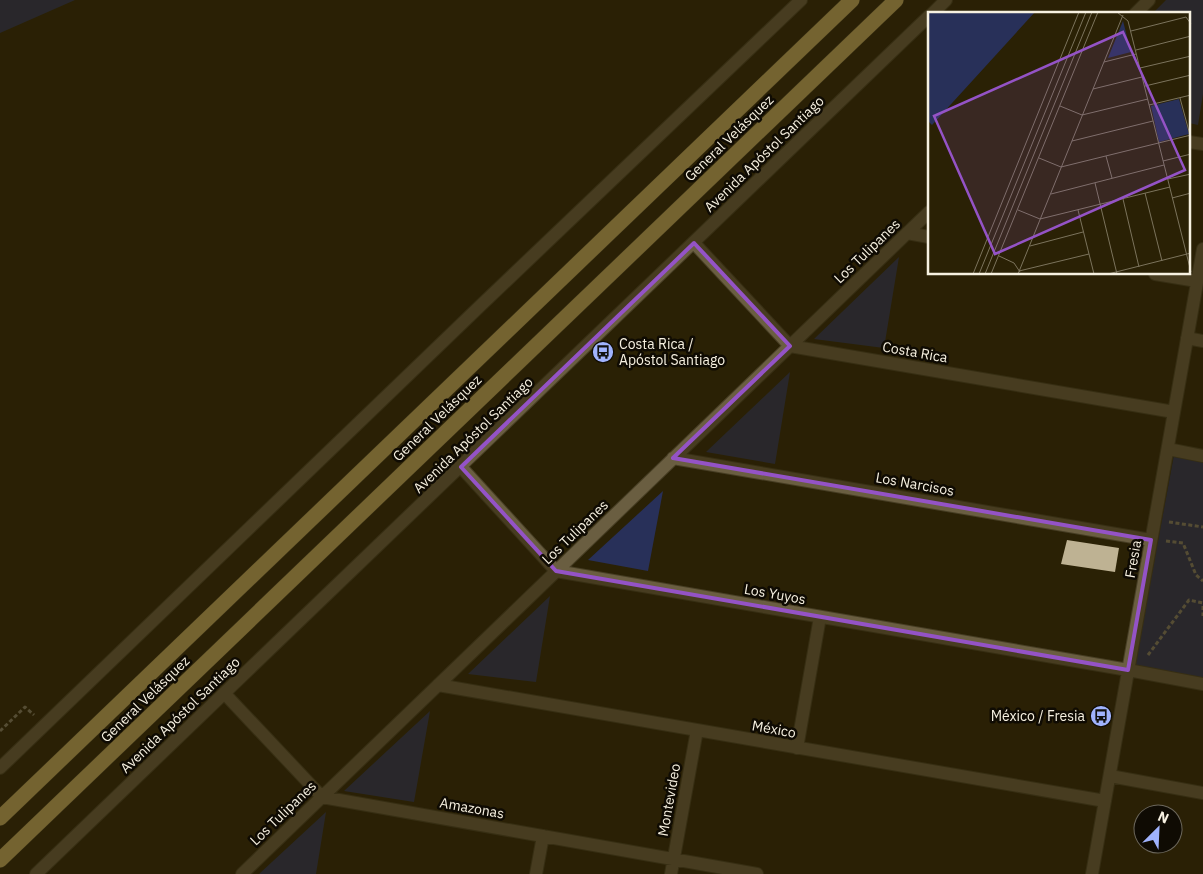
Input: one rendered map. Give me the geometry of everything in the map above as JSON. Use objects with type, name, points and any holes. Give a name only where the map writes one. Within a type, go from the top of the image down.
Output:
[{"type":"highway","name":"General Velásquez","points":[[0,818],[852,0]]},
{"type":"highway","name":"General Velásquez","points":[[0,860],[896,0]]},
{"type":"street","points":[[0,768],[479,307],[802,0]]},
{"type":"street","name":"Avenida Apóstol Santiago","points":[[934,12],[946,0]]},
{"type":"street","points":[[1137,12],[1149,0]]},
{"type":"street","name":"Avenida Apóstol Santiago","points":[[36,874],[928,18]]},
{"type":"street","points":[[1190,142],[1203,144]]},
{"type":"street","name":"Los Tulipanes","points":[[242,874],[928,213]]},
{"type":"street","points":[[907,233],[928,236]]},
{"type":"street","points":[[694,243],[790,346]]},
{"type":"street","name":"Fresia","points":[[1092,874],[1203,249]]},
{"type":"street","points":[[1161,275],[1197,281]]},
{"type":"street","points":[[1187,338],[1203,341]]},
{"type":"street","name":"Costa Rica","points":[[790,346],[1174,412]]},
{"type":"street","points":[[1168,449],[1203,456]]},
{"type":"street","name":"Los Narcisos","points":[[673,458],[1151,540]]},
{"type":"street","points":[[461,467],[556,571]]},
{"type":"street","name":"Los Yuyos","points":[[556,571],[1203,684]]},
{"type":"street","points":[[797,748],[820,617]]},
{"type":"street","name":"México","points":[[438,685],[1105,801]]},
{"type":"street","points":[[225,694],[322,797]]},
{"type":"street","name":"Montevideo","points":[[671,874],[697,730]]},
{"type":"street","points":[[1110,776],[1203,793]]},
{"type":"street","name":"Amazonas","points":[[322,797],[757,874]]},
{"type":"street","points":[[536,874],[543,836]]},
{"type":"path","points":[[1169,522],[1203,526]]},
{"type":"path","points":[[1165,541],[1183,543],[1196,575],[1203,581]]},
{"type":"path","points":[[1143,661],[1189,600],[1203,605],[1203,616]]},
{"type":"path","points":[[0,731],[25,707]]},
{"type":"highlighted area","points":[[694,243],[790,346],[673,458],[1151,540],[1128,670],[556,571],[461,467]]},
{"type":"shaded area","points":[[0,0],[75,0],[0,33]]},
{"type":"shaded area","points":[[1166,0],[1203,0],[1203,94],[1198,125],[1190,123],[1190,12],[1154,12]]},
{"type":"shaded area","points":[[899,257],[884,348],[814,339]]},
{"type":"shaded area","points":[[790,372],[775,464],[706,452]]},
{"type":"shaded area","points":[[1174,455],[1203,461],[1203,678],[1135,665]]},
{"type":"shaded area","points":[[663,491],[648,571],[588,560]]},
{"type":"shaded area","points":[[550,596],[536,682],[468,674]]},
{"type":"shaded area","points":[[430,711],[414,802],[344,791]]},
{"type":"shaded area","points":[[326,812],[316,874],[259,874]]},
{"type":"building","points":[[1067,540],[1119,548],[1115,572],[1061,564]]},
{"type":"place","name":"Costa Rica / Apóstol Santiago","points":[[603,352]]},
{"type":"place","name":"México / Fresia","points":[[1101,716]]}]
